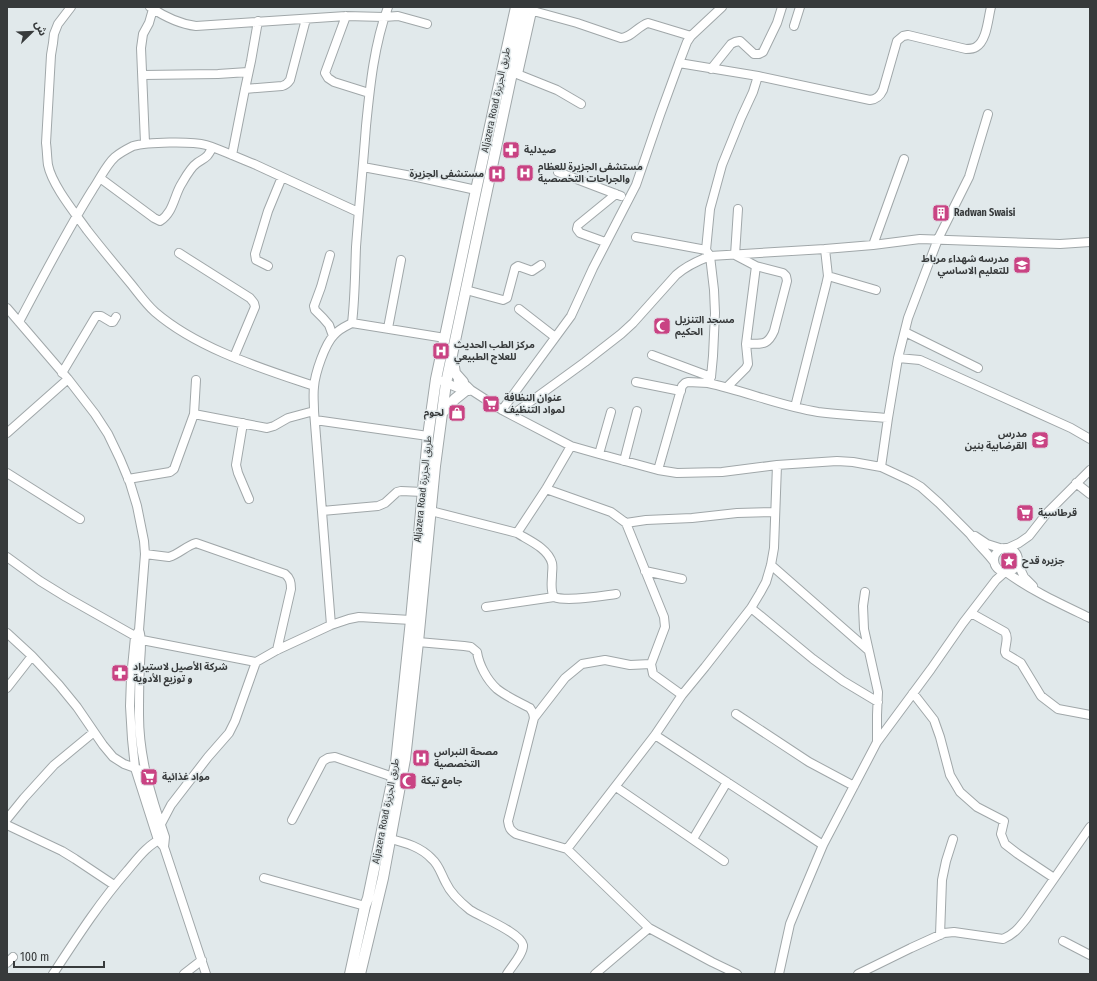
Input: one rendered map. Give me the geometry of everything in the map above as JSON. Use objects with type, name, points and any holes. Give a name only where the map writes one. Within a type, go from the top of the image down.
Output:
[{"type":"main road","name":"Aljazera Road طريق الجزيزة","points":[[350,974],[365,906],[370,891],[396,763],[428,436],[442,377],[452,357],[515,73],[527,8]]},
{"type":"main road","name":"Aljazera Road طريق الجزيزة","points":[[360,974],[383,878],[405,759],[435,466],[442,414],[442,377],[445,338],[476,190],[527,8]]},
{"type":"main road","points":[[442,414],[466,388],[456,373],[452,357]]},
{"type":"street","points":[[70,7],[58,24],[54,34],[51,55],[47,154],[48,165],[57,186],[77,216],[124,277],[154,310],[172,324],[203,343],[234,357],[314,386]]},
{"type":"street","points":[[352,323],[355,300],[358,212],[373,66],[384,17],[388,7]]},
{"type":"street","points":[[502,410],[575,309],[592,268],[636,185],[687,42],[691,36],[722,7]]},
{"type":"street","points":[[711,69],[731,44],[735,42],[740,41],[754,54],[764,52],[777,23],[782,7]]},
{"type":"street","points":[[794,26],[800,7]]},
{"type":"street","points":[[679,63],[758,76],[870,100],[880,96],[897,41],[903,36],[908,35],[966,49],[973,48],[978,46],[986,31],[991,7]]},
{"type":"street","points":[[145,144],[141,40],[150,23],[152,8],[170,19],[187,25],[196,26],[346,16],[398,16],[427,24]]},
{"type":"street","points":[[527,8],[621,38],[626,38],[642,25],[648,23],[691,36]]},
{"type":"street","points":[[346,16],[325,73],[328,78],[334,82],[370,94]]},
{"type":"street","points":[[245,89],[282,86],[288,83],[306,19]]},
{"type":"street","points":[[232,156],[258,21]]},
{"type":"street","points":[[143,75],[248,72]]},
{"type":"street","points":[[515,73],[557,90],[581,104]]},
{"type":"street","points":[[709,380],[715,341],[714,290],[708,253],[710,209],[722,165],[753,92],[758,76]]},
{"type":"street","points":[[882,468],[888,418],[898,358],[908,318],[938,239],[969,177],[988,114]]},
{"type":"street","points":[[19,322],[77,216],[108,165],[124,150],[134,146],[145,144],[201,144],[224,151],[232,156],[358,212]]},
{"type":"street","points":[[100,178],[154,218],[160,220],[166,217],[181,184],[197,163],[209,155],[212,148]]},
{"type":"street","points":[[873,244],[904,159]]},
{"type":"street","points":[[363,167],[476,190]]},
{"type":"street","points":[[558,172],[628,198]]},
{"type":"street","points":[[268,266],[256,260],[255,254],[268,211],[282,177]]},
{"type":"street","points":[[605,242],[580,233],[577,229],[578,225],[616,194]]},
{"type":"street","points":[[735,255],[738,210]]},
{"type":"street","points":[[636,237],[708,253],[735,255],[825,249],[920,238],[1060,244],[1090,242]]},
{"type":"street","points":[[795,407],[828,276],[825,249]]},
{"type":"street","points":[[179,253],[250,298],[254,303],[255,307],[234,357]]},
{"type":"street","points":[[512,415],[621,334],[633,323],[682,269],[708,253]]},
{"type":"street","points":[[330,255],[314,306],[315,310],[324,318],[333,336]]},
{"type":"street","points":[[735,255],[756,266],[783,273],[786,276],[787,281],[771,339],[767,343],[746,344]]},
{"type":"street","points":[[388,328],[402,260]]},
{"type":"street","points":[[466,290],[505,300],[518,266],[532,271],[541,265]]},
{"type":"street","points":[[727,387],[746,368],[748,364],[746,344],[756,266]]},
{"type":"street","points":[[828,276],[876,290]]},
{"type":"street","points":[[519,309],[555,337]]},
{"type":"street","points":[[8,311],[68,379],[102,424],[120,459],[137,506],[142,528],[145,554],[138,636],[131,678],[130,706],[132,739],[135,768],[162,838]]},
{"type":"street","points":[[62,373],[96,316],[101,316],[111,322],[116,317]]},
{"type":"street","points":[[331,625],[314,412],[314,386],[318,368],[333,336],[342,328],[352,323],[445,338]]},
{"type":"street","points":[[905,332],[978,368]]},
{"type":"street","points":[[652,355],[727,387],[795,407],[818,412],[888,418]]},
{"type":"street","points":[[898,358],[920,360],[1066,426],[1090,439]]},
{"type":"street","points":[[442,377],[466,388],[502,410],[571,446],[658,470],[677,473],[711,473],[777,465],[837,461],[853,462],[882,468],[921,487],[970,534],[989,555],[999,570],[1006,572],[1046,597],[1090,618]]},
{"type":"street","points":[[7,433],[68,379]]},
{"type":"street","points":[[128,479],[172,471],[194,414],[196,380]]},
{"type":"street","points":[[658,470],[682,386],[688,382],[709,380]]},
{"type":"street","points":[[636,382],[681,391]]},
{"type":"street","points":[[624,461],[637,411]]},
{"type":"street","points":[[194,414],[267,428],[274,426],[288,418],[314,412]]},
{"type":"street","points":[[599,454],[611,412]]},
{"type":"street","points":[[315,420],[428,436]]},
{"type":"street","points":[[243,423],[236,465],[249,499]]},
{"type":"street","points":[[517,533],[546,489],[571,446]]},
{"type":"street","points":[[567,849],[656,735],[682,695],[705,668],[760,593],[766,582],[774,548],[774,512],[777,465]]},
{"type":"street","points":[[987,591],[994,571],[996,554],[1025,539],[1047,513],[1090,470]]},
{"type":"street","points":[[7,473],[80,519]]},
{"type":"street","points":[[1076,483],[1090,494]]},
{"type":"street","points":[[546,489],[611,512],[626,523],[664,617],[665,626],[651,664],[653,674],[682,695]]},
{"type":"street","points":[[322,511],[378,506],[385,503],[397,492],[423,492]]},
{"type":"street","points":[[431,511],[517,533],[544,551],[552,563],[551,588],[554,597]]},
{"type":"street","points":[[626,523],[646,520],[692,518],[738,513],[774,512]]},
{"type":"street","points":[[970,534],[987,544],[1011,550],[1017,559],[1024,577],[1046,597]]},
{"type":"street","points":[[779,974],[790,924],[823,845],[877,742],[987,591],[996,580],[1006,572],[1014,569],[1025,539]]},
{"type":"street","points":[[145,554],[173,556],[191,544],[196,543],[285,574],[290,578],[291,588],[277,650]]},
{"type":"street","points":[[7,557],[40,581],[66,597],[138,636],[256,662]]},
{"type":"street","points":[[771,565],[868,650]]},
{"type":"street","points":[[645,571],[682,579]]},
{"type":"street","points":[[865,592],[863,606],[864,629],[878,692],[877,742]]},
{"type":"street","points":[[486,607],[554,597],[580,598],[616,594]]},
{"type":"street","points":[[750,608],[813,659],[843,681],[878,702]]},
{"type":"street","points":[[971,613],[1007,634],[1004,652],[1021,663],[1041,696],[1058,709],[1090,715]]},
{"type":"street","points":[[161,824],[171,805],[208,757],[229,734],[256,662],[277,650],[331,625],[359,617],[411,620]]},
{"type":"street","points":[[7,633],[32,656],[59,685],[77,707],[113,757],[124,764],[145,770]]},
{"type":"street","points":[[138,636],[140,664],[139,716],[141,748],[145,770],[161,824],[164,847],[206,974]]},
{"type":"street","points":[[418,642],[471,648],[477,652],[484,672],[497,689],[530,708],[534,718]]},
{"type":"street","points":[[7,688],[32,656]]},
{"type":"street","points":[[651,664],[630,665],[605,660],[582,664],[565,678],[534,718],[510,808],[508,821],[509,828],[516,834],[567,849],[649,928],[712,962],[738,974]]},
{"type":"street","points":[[913,693],[934,720],[950,775],[960,792],[977,807],[1004,821],[1001,834],[1005,844],[1054,878]]},
{"type":"street","points":[[736,714],[809,762],[854,786]]},
{"type":"street","points":[[7,820],[24,798],[54,765],[94,732]]},
{"type":"street","points":[[656,735],[823,845]]},
{"type":"street","points":[[292,820],[323,761],[328,758],[335,757],[393,777]]},
{"type":"street","points":[[693,839],[727,782]]},
{"type":"street","points":[[616,786],[724,861]]},
{"type":"street","points":[[154,802],[171,805]]},
{"type":"street","points":[[7,825],[62,851],[114,885]]},
{"type":"street","points":[[858,974],[940,935],[954,932],[1003,939],[1017,931],[1090,827]]},
{"type":"street","points":[[53,974],[87,922],[114,885],[146,848],[162,838]]},
{"type":"street","points":[[391,839],[410,845],[433,859],[446,883],[460,902],[477,915],[504,928],[520,939],[523,944],[522,948],[519,956],[507,974]]},
{"type":"street","points":[[940,935],[942,880],[953,839]]},
{"type":"street","points":[[264,878],[365,906]]},
{"type":"street","points":[[595,974],[649,928]]},
{"type":"street","points":[[1063,941],[1090,955]]},
{"type":"street","points":[[184,974],[202,960]]},
{"type":"place","name":"صيدلية","points":[[511,150]]},
{"type":"place","name":"مستشفى الجزيرة للعظام والجراحات التخصصية","points":[[525,173]]},
{"type":"place","name":"مستشفى الجزيرة","points":[[497,174]]},
{"type":"place","name":"Radwan Swaisi","points":[[941,213]]},
{"type":"place","name":"مدرسه شهداء مرباط للتعليم الاساسي","points":[[1022,265]]},
{"type":"place","name":"مسجد التنزيل الحكيم","points":[[662,326]]},
{"type":"place","name":"مركز الطب الحديث للعلاج الطبيعي","points":[[441,351]]},
{"type":"place","name":"عنوان النظافة لمواد التنظيف","points":[[491,404]]},
{"type":"place","name":"لحوم","points":[[457,413]]},
{"type":"place","name":"مدرس القرضابية بنين","points":[[1040,440]]},
{"type":"place","name":"قرطاسية","points":[[1025,513]]},
{"type":"place","name":"جزيره قدح","points":[[1009,561]]},
{"type":"place","name":"شركة الأصيل لاستيراد و توزيع الأدوية","points":[[120,673]]},
{"type":"place","name":"مصحة النبراس التخصصية","points":[[421,758]]},
{"type":"place","name":"مواد غذائية","points":[[149,777]]},
{"type":"place","name":"جامع تيكة","points":[[408,781]]}]
